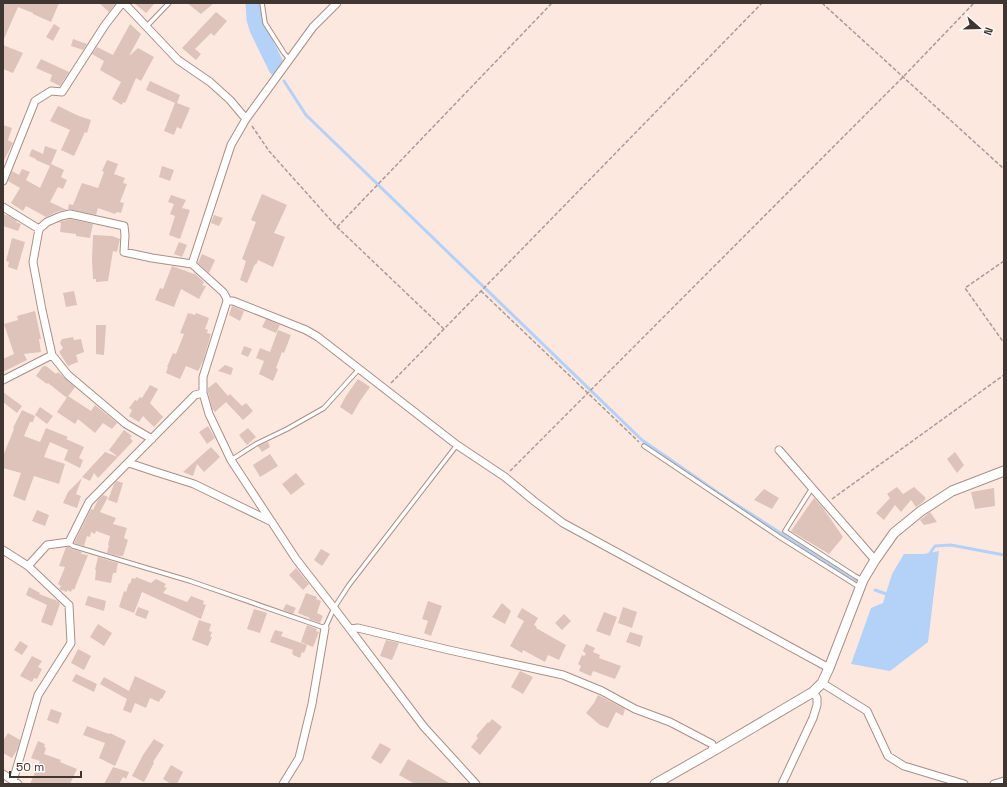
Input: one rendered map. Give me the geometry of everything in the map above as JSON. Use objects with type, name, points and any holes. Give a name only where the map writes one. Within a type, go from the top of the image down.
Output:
[{"type":"street","points":[[3,181],[35,101],[50,91],[62,92],[105,25],[123,3],[178,60],[210,82],[230,100],[246,119]]},
{"type":"street","points":[[192,264],[231,145],[246,119],[313,27],[337,3]]},
{"type":"street","points":[[3,207],[39,229]]},
{"type":"street","points":[[152,438],[126,424],[68,374],[52,355],[33,262],[39,229],[47,222],[70,214],[124,226],[124,252],[192,264],[223,292],[227,301],[202,377],[203,393],[209,414],[231,460],[296,559],[424,727],[476,784]]},
{"type":"street","points":[[227,301],[233,300],[306,330],[318,337],[457,445],[505,477],[563,523],[829,668]]},
{"type":"street","points":[[3,380],[52,355]]},
{"type":"street","points":[[28,566],[47,545],[69,542],[89,502],[195,395],[203,393]]},
{"type":"street","points":[[779,450],[875,560]]},
{"type":"street","points":[[129,463],[194,484],[272,522]]},
{"type":"street","points":[[655,784],[813,692],[822,683],[829,668],[862,584],[875,560],[894,533],[921,511],[952,491],[1004,471]]},
{"type":"street","points":[[3,550],[28,566],[68,605],[71,643],[38,695],[16,783],[3,774]]},
{"type":"street","points":[[283,784],[299,758],[312,704],[325,628]]},
{"type":"street","points":[[350,628],[358,628],[448,650],[563,675],[602,691],[635,709],[670,722],[712,744],[714,751]]},
{"type":"street","points":[[822,683],[867,712],[888,756],[904,766],[964,784]]},
{"type":"street","points":[[782,784],[813,718],[816,698],[813,692]]},
{"type":"street","points":[[994,784],[1004,781]]},
{"type":"lane","points":[[146,27],[169,3]]},
{"type":"lane","points":[[262,3],[264,23],[284,53],[290,59]]},
{"type":"lane","points":[[231,460],[256,444],[288,429],[324,408],[359,369]]},
{"type":"lane","points":[[69,542],[73,546],[190,581],[325,628],[334,608],[349,585],[457,445]]},
{"type":"lane","points":[[644,446],[781,538],[862,584]]},
{"type":"lane","points":[[812,488],[785,531],[855,576],[862,584]]},
{"type":"path","points":[[337,227],[552,3]]},
{"type":"path","points":[[385,388],[762,3]]},
{"type":"path","points":[[822,3],[1004,170]]},
{"type":"path","points":[[505,477],[974,3]]},
{"type":"path","points":[[246,119],[269,151],[337,227],[444,329]]},
{"type":"path","points":[[1004,261],[965,288],[1004,343]]},
{"type":"path","points":[[481,291],[644,446]]},
{"type":"path","points":[[826,504],[1004,375]]},
{"type":"water","points":[[939,551],[928,642],[890,671],[851,664],[871,608],[883,603],[892,574],[904,554],[924,554]]},
{"type":"building","points":[[3,3],[59,3],[51,22],[18,7],[3,41]]},
{"type":"building","points":[[99,3],[116,3],[109,12]]},
{"type":"building","points":[[134,3],[155,3],[146,13]]},
{"type":"building","points":[[187,3],[214,3],[201,14]]},
{"type":"building","points":[[216,12],[227,21],[214,36],[211,33],[195,49],[201,54],[196,60],[182,48]]},
{"type":"building","points":[[54,24],[60,28],[53,41],[46,37]]},
{"type":"building","points":[[130,24],[141,34],[129,56],[138,48],[154,57],[141,81],[136,78],[125,103],[123,102],[122,105],[112,99],[121,82],[100,70],[104,61],[92,54],[97,47],[113,55]]},
{"type":"building","points":[[73,39],[87,44],[83,50],[71,46]]},
{"type":"building","points":[[3,45],[23,53],[13,73],[3,69]]},
{"type":"building","points":[[41,59],[69,72],[60,86],[50,81],[52,75],[36,68]]},
{"type":"building","points":[[150,81],[180,95],[177,103],[190,108],[181,129],[177,127],[174,135],[164,131],[175,103],[146,90]]},
{"type":"building","points":[[58,106],[91,120],[87,133],[85,132],[74,156],[61,150],[70,130],[50,121]]},
{"type":"building","points":[[3,125],[12,128],[8,140],[13,143],[3,162]]},
{"type":"building","points":[[45,146],[57,150],[51,164],[64,170],[61,177],[67,180],[63,189],[58,187],[50,202],[67,210],[59,211],[46,217],[26,206],[23,211],[11,203],[20,188],[8,181],[12,171],[19,175],[22,169],[30,172],[26,180],[40,188],[50,166],[29,156],[32,149],[43,154]]},
{"type":"building","points":[[107,160],[118,164],[114,174],[125,178],[123,183],[127,184],[120,202],[124,203],[121,213],[117,212],[115,214],[98,208],[96,215],[68,209],[69,204],[73,205],[82,183],[98,188],[104,172],[102,171]]},
{"type":"building","points":[[162,166],[174,170],[170,181],[159,177]]},
{"type":"building","points":[[262,194],[287,205],[274,233],[285,237],[273,267],[258,260],[247,283],[240,280],[246,261],[242,259],[256,222],[251,220]]},
{"type":"building","points":[[171,195],[186,200],[182,208],[190,210],[180,239],[169,235],[175,216],[170,214],[174,204],[168,202]]},
{"type":"building","points":[[3,214],[21,224],[18,231],[3,226]]},
{"type":"building","points":[[214,215],[223,218],[219,226],[211,223]]},
{"type":"building","points":[[70,219],[93,224],[90,238],[60,232],[61,223],[59,222]]},
{"type":"building","points":[[93,235],[112,236],[120,239],[117,252],[113,251],[108,281],[96,282],[96,279],[93,279]]},
{"type":"building","points":[[12,238],[25,242],[17,270],[8,267],[9,262],[6,261]]},
{"type":"building","points":[[179,242],[187,245],[182,257],[174,254]]},
{"type":"building","points":[[202,254],[215,260],[209,273],[198,263]]},
{"type":"building","points":[[172,266],[194,273],[204,282],[202,285],[206,286],[199,299],[181,289],[174,307],[155,300],[160,288],[163,289]]},
{"type":"building","points":[[74,291],[77,305],[66,307],[63,293]]},
{"type":"building","points":[[232,306],[244,311],[240,321],[229,315]]},
{"type":"building","points":[[35,311],[41,339],[39,339],[41,352],[24,354],[27,360],[3,372],[3,359],[14,354],[4,324],[18,320],[17,316]]},
{"type":"building","points":[[188,313],[195,315],[196,313],[209,318],[205,329],[208,330],[207,333],[211,334],[203,361],[198,371],[186,366],[180,379],[166,373],[173,353],[176,354],[184,334],[180,333]]},
{"type":"building","points":[[266,319],[280,325],[276,333],[262,327]]},
{"type":"building","points":[[96,325],[106,325],[104,355],[96,354]]},
{"type":"building","points":[[278,330],[291,335],[284,353],[282,352],[276,368],[278,369],[273,381],[259,374],[264,361],[256,358],[260,348],[270,352]]},
{"type":"building","points":[[73,337],[74,340],[81,339],[84,352],[76,355],[78,362],[68,366],[59,352],[63,348],[60,343],[62,339]]},
{"type":"building","points":[[244,346],[252,349],[248,357],[241,354]]},
{"type":"building","points":[[225,365],[233,368],[231,375],[218,371]]},
{"type":"building","points":[[43,366],[46,366],[56,374],[58,372],[75,387],[67,398],[48,383],[47,384],[36,376]]},
{"type":"building","points":[[358,379],[370,387],[352,415],[340,407]]},
{"type":"building","points":[[216,382],[228,396],[230,394],[242,406],[246,403],[253,411],[243,420],[226,402],[215,412],[212,408],[208,388]]},
{"type":"building","points":[[150,385],[158,389],[150,403],[163,417],[154,427],[143,416],[139,422],[129,416],[132,410],[129,408],[135,400],[137,401],[140,397],[142,398]]},
{"type":"building","points":[[3,392],[22,406],[17,413],[3,402]]},
{"type":"building","points":[[68,396],[91,411],[95,405],[117,423],[112,429],[103,423],[95,433],[78,419],[75,424],[57,412]]},
{"type":"building","points":[[40,407],[53,416],[47,424],[35,415]]},
{"type":"building","points":[[22,410],[35,416],[33,422],[30,422],[24,436],[40,442],[46,428],[68,437],[66,439],[84,447],[79,458],[83,460],[80,468],[64,460],[68,450],[50,442],[44,457],[65,464],[59,484],[34,476],[25,501],[13,496],[21,473],[3,468],[3,456],[14,429],[13,428]]},
{"type":"building","points":[[208,426],[215,438],[207,444],[199,432]]},
{"type":"building","points":[[248,428],[256,437],[247,445],[239,435]]},
{"type":"building","points":[[124,430],[132,436],[130,438],[133,441],[118,457],[109,450]]},
{"type":"building","points":[[268,442],[270,447],[262,452],[258,446]]},
{"type":"building","points":[[211,447],[220,457],[204,472],[197,464],[193,476],[183,472]]},
{"type":"building","points":[[105,452],[118,457],[98,478],[94,473],[90,481],[82,477]]},
{"type":"building","points":[[955,452],[964,465],[957,473],[947,459]]},
{"type":"building","points":[[270,454],[278,466],[260,477],[253,465]]},
{"type":"building","points":[[296,473],[305,484],[291,495],[282,484]]},
{"type":"building","points":[[82,478],[76,494],[81,496],[77,508],[63,503],[68,492]]},
{"type":"building","points":[[117,481],[123,483],[117,503],[108,500],[114,484]]},
{"type":"building","points":[[897,487],[903,494],[914,487],[926,498],[916,507],[911,500],[901,512],[895,505],[884,520],[876,513],[890,498],[887,494]]},
{"type":"building","points":[[994,488],[995,506],[975,509],[971,492]]},
{"type":"building","points":[[764,489],[779,498],[772,509],[754,500]]},
{"type":"building","points":[[103,495],[108,497],[100,512],[116,518],[113,524],[127,528],[124,538],[128,540],[123,556],[107,553],[110,536],[96,531],[95,534],[91,532],[90,537],[87,536],[84,546],[74,543],[91,509],[93,510],[98,500]]},
{"type":"building","points":[[814,498],[823,508],[843,537],[829,554],[791,531]]},
{"type":"building","points":[[37,510],[49,515],[45,526],[32,521]]},
{"type":"building","points":[[930,512],[937,522],[924,525],[920,520]]},
{"type":"building","points":[[66,547],[82,552],[81,554],[88,555],[74,590],[72,589],[71,592],[59,589],[61,586],[58,584],[65,567],[59,566]]},
{"type":"building","points":[[321,549],[330,554],[322,566],[314,560]]},
{"type":"building","points":[[98,557],[118,563],[116,573],[113,573],[111,583],[95,580],[95,570]]},
{"type":"building","points":[[296,568],[309,584],[303,590],[289,575]]},
{"type":"building","points":[[136,577],[151,583],[156,579],[166,584],[164,587],[167,588],[163,593],[187,602],[191,596],[204,601],[203,604],[206,605],[201,619],[142,592],[134,613],[119,607],[124,591],[126,592],[132,578],[135,579]]},
{"type":"building","points":[[29,587],[40,593],[39,594],[58,601],[60,604],[52,626],[41,622],[47,605],[26,595]]},
{"type":"building","points":[[306,593],[317,597],[316,599],[321,601],[317,613],[323,616],[320,623],[298,613]]},
{"type":"building","points":[[88,596],[106,601],[104,611],[85,605]]},
{"type":"building","points":[[428,601],[442,606],[431,636],[424,633],[428,621],[422,619]]},
{"type":"building","points":[[502,603],[511,611],[505,624],[492,617]]},
{"type":"building","points":[[286,604],[296,608],[293,614],[283,610]]},
{"type":"building","points":[[138,607],[149,611],[146,619],[135,615]]},
{"type":"building","points":[[623,607],[637,612],[632,628],[618,623]]},
{"type":"building","points":[[522,608],[538,618],[534,625],[537,627],[536,628],[566,645],[559,660],[548,655],[545,662],[523,650],[522,653],[510,646],[524,621],[517,617]]},
{"type":"building","points":[[254,609],[267,613],[260,633],[247,629]]},
{"type":"building","points":[[604,612],[617,617],[610,636],[596,631]]},
{"type":"building","points":[[564,614],[571,621],[562,630],[555,623]]},
{"type":"building","points":[[199,620],[211,624],[209,631],[212,632],[210,637],[212,637],[208,646],[192,640]]},
{"type":"building","points":[[98,624],[112,633],[104,646],[90,637]]},
{"type":"building","points":[[307,625],[317,629],[316,631],[319,632],[313,647],[301,642]]},
{"type":"building","points":[[275,630],[283,632],[281,636],[307,645],[300,658],[293,655],[293,650],[270,642]]},
{"type":"building","points":[[630,632],[643,636],[640,647],[626,642]]},
{"type":"building","points":[[386,640],[399,643],[392,660],[380,656]]},
{"type":"building","points":[[20,641],[28,646],[22,655],[14,650]]},
{"type":"building","points":[[586,644],[595,648],[593,652],[600,655],[599,658],[621,666],[615,679],[593,671],[591,676],[579,671],[581,666],[578,664],[582,655],[584,656],[586,654],[583,651]]},
{"type":"building","points":[[78,649],[91,656],[84,670],[71,663]]},
{"type":"building","points":[[32,656],[42,661],[38,667],[42,669],[37,679],[34,678],[32,682],[20,676]]},
{"type":"building","points":[[520,671],[533,677],[523,694],[511,687]]},
{"type":"building","points":[[76,674],[97,684],[94,692],[72,681]]},
{"type":"building","points":[[135,676],[166,691],[159,702],[150,698],[146,708],[135,703],[131,713],[123,710],[127,699],[100,684],[104,677],[129,691]]},
{"type":"building","points":[[598,695],[625,709],[623,716],[616,712],[608,728],[600,725],[586,713]]},
{"type":"building","points":[[51,709],[62,713],[58,724],[47,720]]},
{"type":"building","points":[[492,719],[502,727],[480,755],[471,747],[478,738],[476,736]]},
{"type":"building","points":[[87,726],[109,734],[110,733],[126,741],[115,766],[99,758],[105,743],[83,735]]},
{"type":"building","points":[[8,733],[20,740],[17,750],[12,758],[3,753],[3,741]]},
{"type":"building","points":[[154,739],[164,745],[153,762],[154,763],[144,782],[132,776],[143,755]]},
{"type":"building","points":[[38,741],[45,744],[44,747],[46,748],[44,754],[61,760],[60,762],[77,769],[70,784],[30,784],[40,761],[31,758]]},
{"type":"building","points":[[380,743],[391,749],[381,764],[371,758]]},
{"type":"building","points":[[408,759],[451,784],[415,784],[399,775]]},
{"type":"building","points":[[171,765],[183,772],[177,784],[171,784],[163,779]]},
{"type":"building","points":[[113,767],[129,772],[126,779],[123,777],[119,784],[104,784]]},
{"type":"waterway","points":[[254,3],[255,19],[258,29],[277,68]]},
{"type":"waterway","points":[[284,81],[306,115],[642,440],[720,494],[855,581]]},
{"type":"waterway","points":[[928,556],[935,546],[951,545],[1004,555]]},
{"type":"waterway","points":[[875,590],[889,595]]}]
